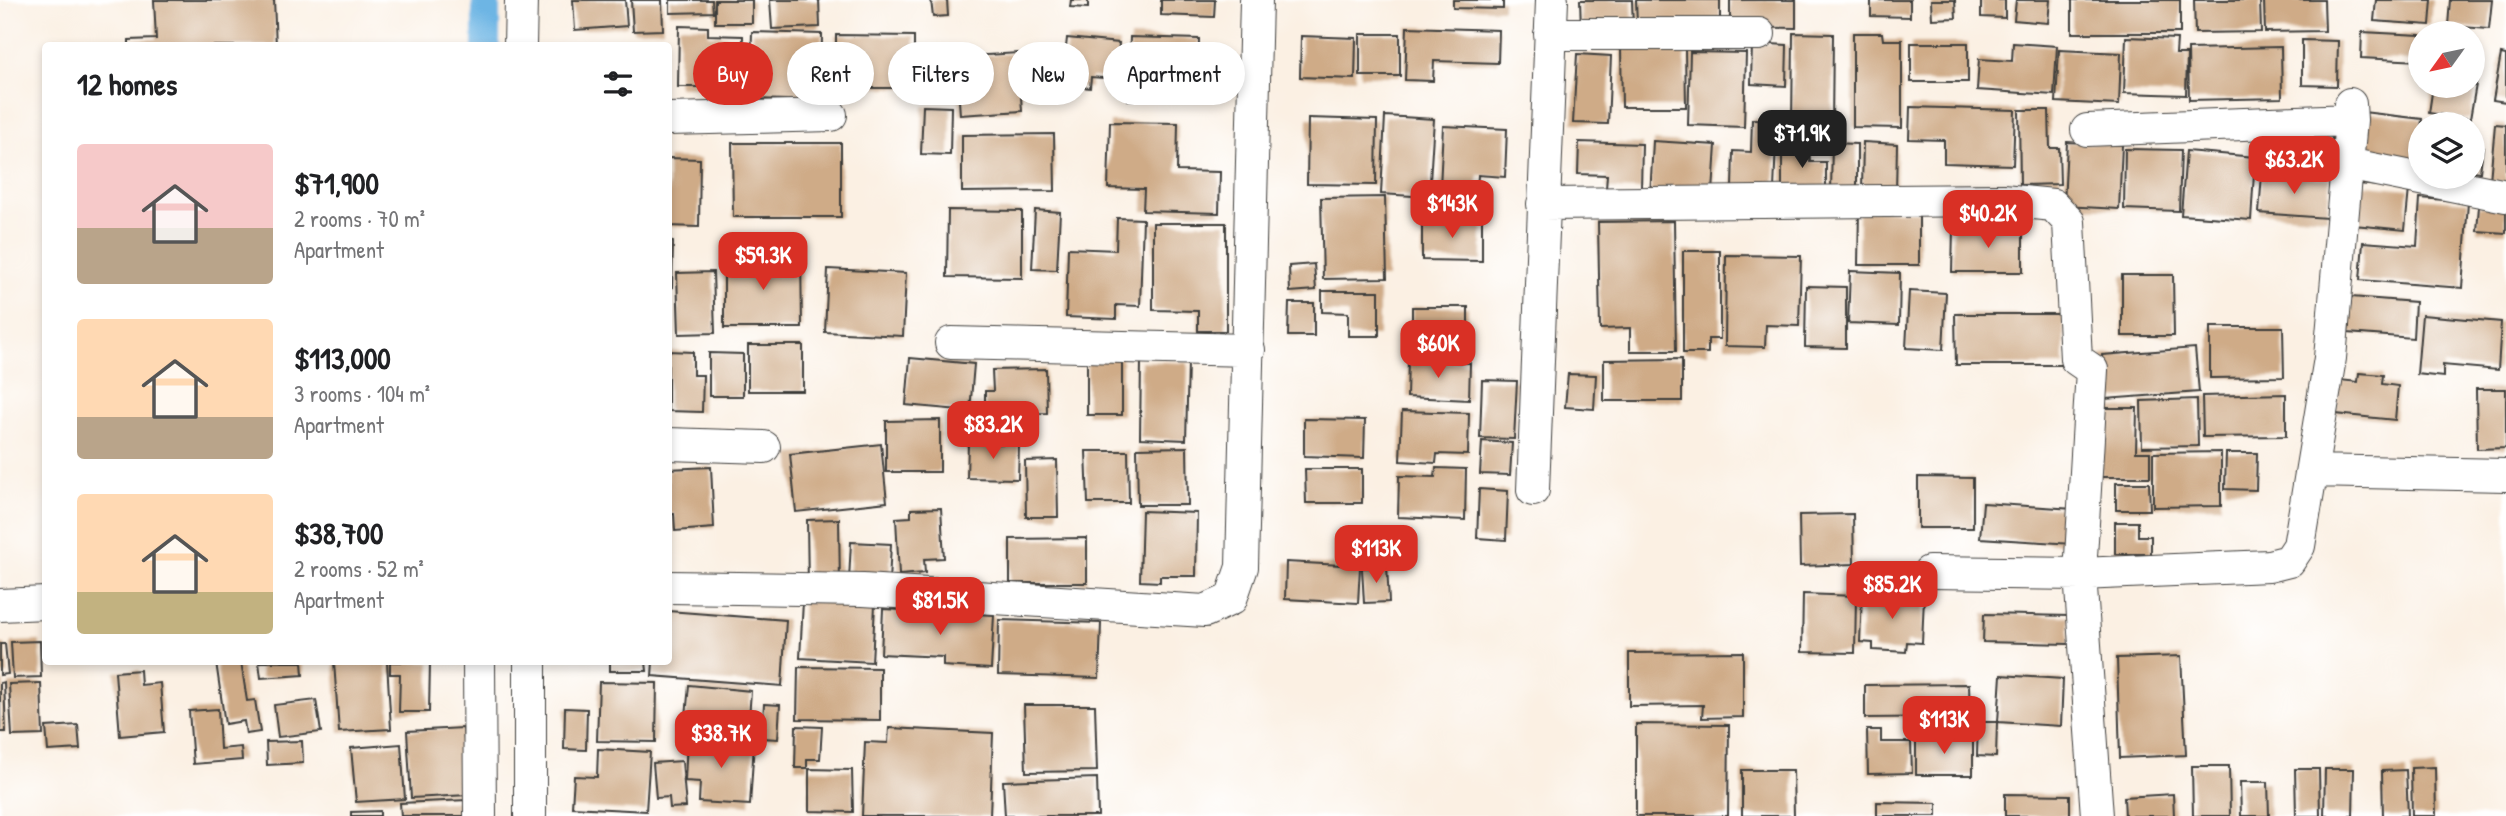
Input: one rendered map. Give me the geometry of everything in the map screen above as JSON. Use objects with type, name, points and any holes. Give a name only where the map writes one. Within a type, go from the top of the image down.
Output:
[{"type":"street","points":[[520,42],[521,0]]},
{"type":"street","points":[[672,587],[863,590],[1205,611],[1231,599],[1242,567],[1256,0]]},
{"type":"street","points":[[1533,490],[1552,0]]},
{"type":"street","points":[[1550,34],[1759,34]]},
{"type":"street","points":[[1929,572],[2080,574],[2269,566],[2289,561],[2299,546],[2330,358],[2350,112],[2087,130]]},
{"type":"street","points":[[672,119],[831,114]]},
{"type":"street","points":[[2347,164],[2506,196]]},
{"type":"street","points":[[1543,204],[2003,200],[2053,205],[2069,222],[2076,359],[2092,370],[2080,574],[2097,816]]},
{"type":"street","points":[[951,343],[1249,350]]},
{"type":"street","points":[[672,444],[764,446]]},
{"type":"street","points":[[2312,471],[2506,475]]},
{"type":"street","points":[[0,605],[42,603]]},
{"type":"street","points":[[479,665],[480,816]]},
{"type":"street","points":[[530,665],[530,816]]},
{"type":"building","points":[[154,0],[274,0],[276,42],[129,42],[156,39]]},
{"type":"building","points":[[573,0],[625,0],[627,26],[575,30]]},
{"type":"building","points":[[631,0],[662,0],[663,30],[633,31]]},
{"type":"building","points":[[670,0],[712,0],[713,12],[670,13]]},
{"type":"building","points":[[715,0],[752,0],[752,23],[715,23]]},
{"type":"building","points":[[770,0],[819,0],[820,27],[772,29]]},
{"type":"building","points":[[931,0],[947,0],[948,16],[933,17]]},
{"type":"building","points":[[1071,0],[1088,0],[1088,8],[1070,7]]},
{"type":"building","points":[[1161,0],[1215,0],[1214,17],[1161,15]]},
{"type":"building","points":[[1453,0],[1503,0],[1503,9],[1453,8]]},
{"type":"building","points":[[1580,0],[1632,0],[1633,28],[1581,28]]},
{"type":"building","points":[[1636,0],[1720,0],[1720,22],[1637,23]]},
{"type":"building","points":[[1730,0],[1796,0],[1796,28],[1730,27]]},
{"type":"building","points":[[1871,0],[1910,0],[1910,17],[1871,16]]},
{"type":"building","points":[[1931,0],[1955,0],[1956,18],[1932,19]]},
{"type":"building","points":[[1981,0],[2005,0],[2005,18],[1981,17]]},
{"type":"building","points":[[2016,0],[2050,0],[2048,23],[2014,20]]},
{"type":"building","points":[[2072,0],[2180,0],[2180,33],[2072,33]]},
{"type":"building","points":[[2194,0],[2260,0],[2261,32],[2195,33]]},
{"type":"building","points":[[2264,0],[2324,0],[2325,31],[2265,32]]},
{"type":"building","points":[[2376,0],[2432,0],[2430,21],[2408,21],[2408,23],[2374,21]]},
{"type":"building","points":[[2450,0],[2492,0],[2489,29],[2485,29],[2485,21],[2448,21]]},
{"type":"building","points":[[679,26],[708,27],[708,35],[743,36],[743,42],[693,42],[693,87],[678,87]]},
{"type":"building","points":[[1407,27],[1499,30],[1498,63],[1434,61],[1433,81],[1405,80]]},
{"type":"building","points":[[752,32],[822,34],[822,42],[787,42],[787,100],[773,100],[773,42],[752,42]]},
{"type":"building","points":[[2362,32],[2408,34],[2408,60],[2361,58]]},
{"type":"building","points":[[1793,33],[1833,34],[1832,128],[1792,127]]},
{"type":"building","points":[[1853,33],[1882,33],[1883,40],[1902,40],[1902,128],[1853,127]]},
{"type":"building","points":[[1360,34],[1400,34],[1400,76],[1360,76]]},
{"type":"building","points":[[836,35],[914,36],[914,42],[888,42],[888,88],[874,88],[874,42],[836,42]]},
{"type":"building","points":[[1301,36],[1356,38],[1355,79],[1300,77]]},
{"type":"building","points":[[1130,37],[1199,39],[1199,42],[1130,42]]},
{"type":"building","points":[[2126,37],[2177,39],[2176,54],[2187,54],[2186,95],[2124,93]]},
{"type":"building","points":[[1067,38],[1109,42],[1103,42],[1103,78],[1091,77],[1090,88],[1089,42],[1067,42]]},
{"type":"building","points":[[2302,40],[2338,41],[2337,86],[2302,85]]},
{"type":"building","points":[[1752,43],[1787,45],[1786,86],[1751,84]]},
{"type":"building","points":[[1911,43],[1968,43],[1968,82],[1911,82]]},
{"type":"building","points":[[2013,43],[2057,46],[2054,95],[1977,90],[1979,59],[2012,61]]},
{"type":"building","points":[[2281,47],[2282,98],[2189,100],[2188,49]]},
{"type":"building","points":[[1621,48],[1685,48],[1686,107],[1622,107]]},
{"type":"building","points":[[2059,50],[2121,53],[2119,105],[2056,102]]},
{"type":"building","points":[[1690,52],[1746,53],[1744,127],[1688,125]]},
{"type":"building","points":[[1008,54],[1008,105],[1022,105],[1022,111],[960,115],[959,105],[994,105],[994,55]]},
{"type":"building","points":[[1577,54],[1611,56],[1608,124],[1573,123]]},
{"type":"building","points":[[2501,54],[2506,55],[2506,102],[2493,100]]},
{"type":"building","points":[[2431,98],[2474,98],[2471,112],[2429,112]]},
{"type":"building","points":[[709,105],[742,105],[742,109],[709,109]]},
{"type":"building","points":[[923,106],[951,107],[950,155],[921,154]]},
{"type":"building","points":[[1910,107],[2015,110],[2013,165],[1944,163],[1944,140],[1909,139]]},
{"type":"building","points":[[2019,110],[2049,110],[2050,148],[2059,148],[2060,184],[2020,185]]},
{"type":"building","points":[[2363,112],[2408,117],[2408,165],[2357,159]]},
{"type":"building","points":[[1385,116],[1434,119],[1429,197],[1381,194]]},
{"type":"building","points":[[1308,118],[1377,120],[1376,185],[1307,184]]},
{"type":"building","points":[[1752,119],[1777,120],[1774,189],[1732,188],[1733,151],[1751,152]]},
{"type":"building","points":[[1110,122],[1178,123],[1177,171],[1220,172],[1219,213],[1143,211],[1144,189],[1108,188]]},
{"type":"building","points":[[2495,124],[2506,125],[2506,183],[2490,181]]},
{"type":"building","points":[[1443,126],[1507,129],[1505,177],[1478,175],[1477,190],[1440,188]]},
{"type":"building","points":[[2263,126],[2332,130],[2331,166],[2278,164],[2278,152],[2262,152]]},
{"type":"building","points":[[1054,134],[1055,191],[962,192],[962,135]]},
{"type":"building","points":[[1653,141],[1716,145],[1713,192],[1650,198]]},
{"type":"building","points":[[1579,142],[1642,144],[1641,190],[1606,189],[1607,175],[1578,174]]},
{"type":"building","points":[[1863,142],[1897,144],[1896,192],[1862,191]]},
{"type":"building","points":[[2067,142],[2122,145],[2119,209],[2064,206]]},
{"type":"building","points":[[732,143],[841,143],[841,217],[733,217]]},
{"type":"building","points":[[1832,143],[1857,144],[1857,194],[1831,193]]},
{"type":"building","points":[[1782,144],[1809,144],[1810,162],[1826,162],[1826,191],[1782,191]]},
{"type":"building","points":[[2125,149],[2181,150],[2179,211],[2124,209]]},
{"type":"building","points":[[2186,151],[2255,157],[2251,220],[2181,215]]},
{"type":"building","points":[[672,158],[700,159],[699,227],[672,226]]},
{"type":"building","points":[[2262,174],[2330,179],[2327,218],[2259,213]]},
{"type":"building","points":[[2348,183],[2409,189],[2405,230],[2344,224]]},
{"type":"building","points":[[1385,197],[1387,278],[1323,279],[1321,198]]},
{"type":"building","points":[[2420,198],[2468,202],[2462,288],[2360,280],[2363,242],[2417,246]]},
{"type":"building","points":[[2479,206],[2506,208],[2506,233],[2477,231]]},
{"type":"building","points":[[948,210],[1022,211],[1022,278],[947,277]]},
{"type":"building","points":[[1035,210],[1060,212],[1057,270],[1032,269]]},
{"type":"building","points":[[1859,210],[1919,211],[1919,265],[1858,265]]},
{"type":"building","points":[[1117,218],[1143,219],[1140,306],[1116,305],[1116,319],[1066,317],[1068,248],[1116,250]]},
{"type":"building","points":[[1422,218],[1482,219],[1482,261],[1422,260]]},
{"type":"building","points":[[1674,221],[1676,351],[1630,351],[1630,328],[1600,329],[1598,222]]},
{"type":"building","points":[[1153,223],[1226,223],[1226,331],[1198,331],[1198,311],[1153,310]]},
{"type":"building","points":[[1953,228],[2023,229],[2023,272],[1952,272]]},
{"type":"building","points":[[1683,251],[1720,251],[1720,339],[1708,339],[1708,353],[1683,353]]},
{"type":"building","points":[[801,255],[802,328],[724,328],[724,256]]},
{"type":"building","points":[[1726,255],[1801,256],[1799,326],[1766,325],[1765,347],[1725,346]]},
{"type":"building","points":[[1314,264],[1316,290],[1290,292],[1289,266]]},
{"type":"building","points":[[828,269],[906,273],[903,336],[825,332]]},
{"type":"building","points":[[1850,271],[1900,273],[1899,325],[1848,323]]},
{"type":"building","points":[[713,272],[715,333],[679,334],[677,273]]},
{"type":"building","points":[[2122,275],[2173,275],[2174,336],[2122,336]]},
{"type":"building","points":[[1806,286],[1846,287],[1846,348],[1805,347]]},
{"type":"building","points":[[1322,291],[1379,291],[1379,336],[1348,336],[1348,313],[1322,312]]},
{"type":"building","points":[[1909,291],[1946,293],[1943,350],[1906,348]]},
{"type":"building","points":[[2351,297],[2415,302],[2413,338],[2348,333]]},
{"type":"building","points":[[1289,303],[1314,303],[1314,336],[1288,336]]},
{"type":"building","points":[[1412,307],[1468,307],[1468,347],[1412,347]]},
{"type":"building","points":[[1955,314],[2064,314],[2064,365],[1956,365]]},
{"type":"building","points":[[2422,315],[2501,322],[2498,370],[2443,365],[2443,377],[2417,374]]},
{"type":"building","points":[[2210,327],[2283,327],[2284,377],[2210,378]]},
{"type":"building","points":[[748,345],[803,345],[803,391],[748,391]]},
{"type":"building","points":[[2195,348],[2199,392],[2105,399],[2102,355]]},
{"type":"building","points":[[672,351],[693,352],[693,375],[703,375],[702,412],[672,411]]},
{"type":"building","points":[[709,353],[743,354],[743,396],[709,396]]},
{"type":"building","points":[[1087,355],[1122,355],[1122,415],[1087,415]]},
{"type":"building","points":[[910,358],[974,364],[970,411],[906,405]]},
{"type":"building","points":[[1682,359],[1682,401],[1604,401],[1604,360]]},
{"type":"building","points":[[1408,360],[1470,363],[1469,400],[1407,397]]},
{"type":"building","points":[[1141,361],[1188,363],[1186,440],[1140,438]]},
{"type":"building","points":[[1046,369],[1047,413],[985,414],[985,391],[993,391],[992,370]]},
{"type":"building","points":[[2359,373],[2383,375],[2382,384],[2398,386],[2395,420],[2336,414],[2340,380],[2358,382]]},
{"type":"building","points":[[1568,374],[1596,375],[1594,409],[1565,407]]},
{"type":"building","points":[[1482,380],[1517,381],[1514,439],[1480,438]]},
{"type":"building","points":[[2476,389],[2506,389],[2506,448],[2477,449]]},
{"type":"building","points":[[2286,394],[2286,436],[2203,437],[2202,396]]},
{"type":"building","points":[[2197,399],[2198,446],[2142,447],[2141,401]]},
{"type":"building","points":[[2102,408],[2137,408],[2136,452],[2150,452],[2150,477],[2101,477]]},
{"type":"building","points":[[1402,411],[1469,413],[1468,455],[1437,454],[1436,463],[1400,461]]},
{"type":"building","points":[[1304,419],[1365,420],[1364,458],[1304,456]]},
{"type":"building","points":[[940,420],[940,472],[886,472],[886,421]]},
{"type":"building","points":[[1482,441],[1512,443],[1510,475],[1480,474]]},
{"type":"building","points":[[968,443],[1019,444],[1018,479],[967,478]]},
{"type":"building","points":[[881,444],[887,502],[796,512],[790,454]]},
{"type":"building","points":[[1187,447],[1188,505],[1138,505],[1137,448]]},
{"type":"building","points":[[1086,451],[1128,451],[1129,503],[1088,503]]},
{"type":"building","points":[[2221,452],[2221,506],[2153,507],[2153,453]]},
{"type":"building","points":[[2226,453],[2257,453],[2256,490],[2225,489]]},
{"type":"building","points":[[1057,460],[1058,517],[1026,517],[1025,461]]},
{"type":"building","points":[[711,467],[714,528],[675,531],[672,514],[672,469]]},
{"type":"building","points":[[1436,468],[1466,469],[1465,520],[1398,517],[1399,476],[1435,477]]},
{"type":"building","points":[[1305,469],[1362,469],[1362,503],[1306,503]]},
{"type":"building","points":[[1918,477],[1973,478],[1973,528],[1918,528]]},
{"type":"building","points":[[2116,483],[2149,483],[2150,510],[2116,510]]},
{"type":"building","points":[[1479,489],[1508,491],[1506,540],[1477,538]]},
{"type":"building","points":[[1983,503],[2074,509],[2072,544],[1980,538]]},
{"type":"building","points":[[941,508],[944,558],[924,559],[925,573],[899,575],[896,518],[911,517],[911,509]]},
{"type":"building","points":[[1142,511],[1197,513],[1196,576],[1160,576],[1160,582],[1140,581]]},
{"type":"building","points":[[1853,514],[1854,564],[1800,566],[1799,515]]},
{"type":"building","points":[[839,519],[840,586],[808,587],[807,520]]},
{"type":"building","points":[[2115,522],[2138,522],[2138,536],[2151,536],[2151,554],[2115,554]]},
{"type":"building","points":[[1087,538],[1087,583],[1010,583],[1010,539]]},
{"type":"building","points":[[851,542],[891,544],[889,582],[849,580]]},
{"type":"building","points":[[1286,562],[1360,566],[1358,603],[1285,599]]},
{"type":"building","points":[[1387,566],[1389,602],[1364,603],[1362,568]]},
{"type":"building","points":[[1803,594],[1856,596],[1855,653],[1802,652]]},
{"type":"building","points":[[1862,594],[1924,597],[1922,643],[1907,642],[1906,652],[1873,650],[1873,643],[1860,642]]},
{"type":"building","points":[[803,601],[875,605],[872,662],[800,658]]},
{"type":"building","points":[[883,609],[994,615],[991,669],[943,666],[943,657],[881,654]]},
{"type":"building","points":[[672,611],[786,620],[782,686],[652,676],[653,665],[672,665]]},
{"type":"building","points":[[1984,614],[2069,616],[2069,644],[1983,642]]},
{"type":"building","points":[[999,620],[1101,623],[1099,678],[998,675]]},
{"type":"building","points":[[40,641],[41,677],[13,678],[11,642]]},
{"type":"building","points":[[0,644],[5,644],[8,674],[0,675]]},
{"type":"building","points":[[1743,652],[1743,717],[1702,718],[1703,705],[1629,706],[1629,653]]},
{"type":"building","points":[[2181,656],[2186,755],[2120,758],[2117,658]]},
{"type":"building","points":[[216,665],[241,665],[247,701],[255,700],[260,732],[246,734],[244,721],[225,724]]},
{"type":"building","points":[[259,665],[302,665],[303,675],[261,678]]},
{"type":"building","points":[[334,665],[387,665],[391,729],[339,732]]},
{"type":"building","points":[[390,665],[430,665],[429,712],[399,712],[400,674],[390,674]]},
{"type":"building","points":[[610,665],[646,665],[647,671],[610,671]]},
{"type":"building","points":[[798,667],[880,668],[880,720],[797,719]]},
{"type":"building","points":[[140,670],[141,685],[160,683],[164,732],[120,736],[115,672]]},
{"type":"building","points":[[2001,675],[2063,679],[2061,726],[1998,722]]},
{"type":"building","points":[[4,682],[6,732],[0,732],[0,683]]},
{"type":"building","points":[[599,682],[657,683],[656,742],[597,741]]},
{"type":"building","points":[[41,683],[43,735],[12,736],[9,684]]},
{"type":"building","points":[[1969,684],[1970,717],[1865,718],[1865,685]]},
{"type":"building","points":[[689,685],[751,691],[748,732],[685,727]]},
{"type":"building","points":[[316,700],[321,732],[278,737],[274,705]]},
{"type":"building","points":[[764,704],[780,705],[778,739],[762,738]]},
{"type":"building","points":[[1024,705],[1095,705],[1097,771],[1026,772]]},
{"type":"building","points":[[565,708],[587,709],[586,750],[564,749]]},
{"type":"building","points":[[218,709],[220,749],[241,747],[242,760],[193,764],[189,711]]},
{"type":"building","points":[[1978,722],[1997,722],[1996,757],[1977,756]]},
{"type":"building","points":[[1636,724],[1729,725],[1728,816],[1636,816]]},
{"type":"building","points":[[78,725],[80,749],[48,751],[46,727]]},
{"type":"building","points":[[796,726],[822,727],[820,759],[807,759],[807,768],[795,768]]},
{"type":"building","points":[[463,728],[468,795],[411,798],[407,731]]},
{"type":"building","points":[[889,728],[993,733],[990,816],[862,816],[865,742],[888,743]]},
{"type":"building","points":[[1867,730],[1881,730],[1881,742],[1911,742],[1912,773],[1868,774]]},
{"type":"building","points":[[1916,736],[1973,737],[1973,775],[1916,775]]},
{"type":"building","points":[[687,739],[754,743],[750,805],[699,802],[700,782],[685,781]]},
{"type":"building","points":[[302,741],[303,763],[267,765],[266,742]]},
{"type":"building","points":[[401,744],[405,799],[356,802],[351,748]]},
{"type":"building","points":[[598,749],[650,752],[646,811],[572,807],[574,776],[597,777]]},
{"type":"building","points":[[682,761],[686,807],[670,808],[669,797],[656,798],[653,763]]},
{"type":"building","points":[[2192,766],[2229,766],[2230,816],[2193,816]]},
{"type":"building","points":[[2435,767],[2436,816],[2412,816],[2411,768]]},
{"type":"building","points":[[809,769],[852,770],[853,812],[809,811]]},
{"type":"building","points":[[2295,769],[2319,769],[2320,816],[2296,816]]},
{"type":"building","points":[[2325,769],[2354,769],[2353,816],[2324,816]]},
{"type":"building","points":[[1742,770],[1793,770],[1794,816],[1742,816]]},
{"type":"building","points":[[2406,770],[2408,816],[2383,816],[2382,771]]},
{"type":"building","points":[[1097,778],[1098,816],[1005,816],[1003,781]]},
{"type":"building","points":[[2240,782],[2268,782],[2269,816],[2241,816]]},
{"type":"building","points":[[2005,794],[2070,795],[2070,816],[2005,816]]},
{"type":"building","points":[[2173,794],[2174,816],[2125,816],[2124,797]]},
{"type":"building","points":[[467,800],[468,816],[401,816],[400,803]]},
{"type":"building","points":[[1877,802],[1937,803],[1937,816],[1877,816]]},
{"type":"building","points":[[380,811],[380,816],[351,816],[351,812]]},
{"type":"waterway","points":[[486,0],[486,42]]}]
